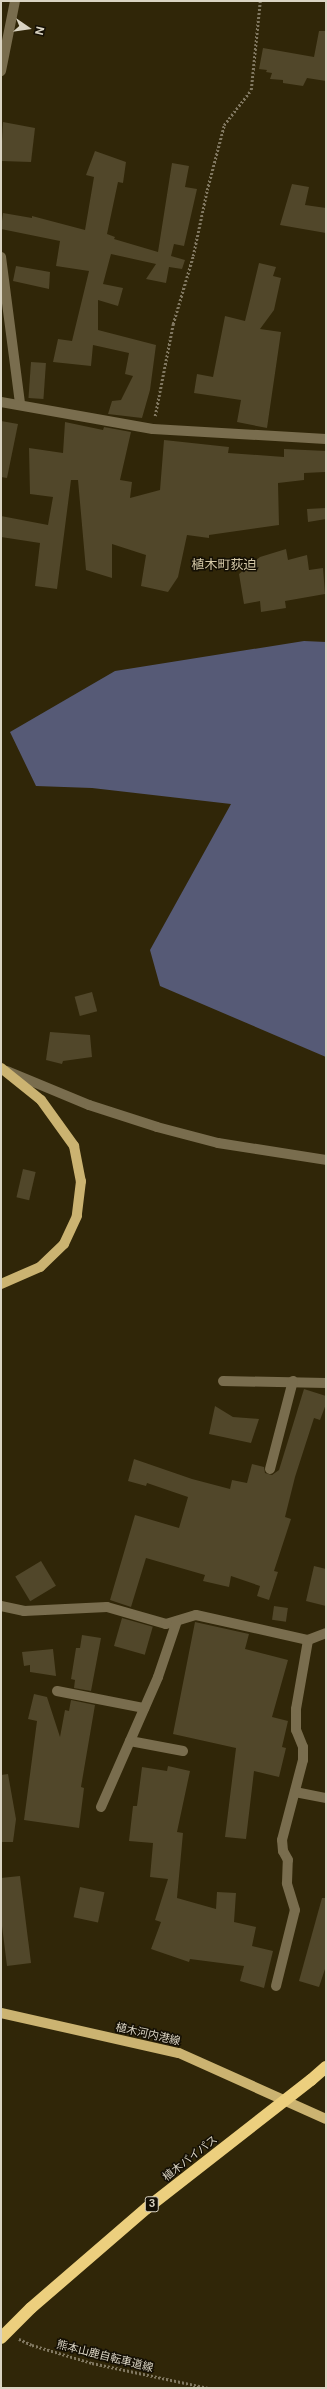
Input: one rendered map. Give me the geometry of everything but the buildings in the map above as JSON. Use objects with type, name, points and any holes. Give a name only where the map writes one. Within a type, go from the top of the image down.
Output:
[{"type":"highway","name":"植木バイパス","points":[[1,2338],[31,2308],[147,2208],[326,2067]]},
{"type":"main road","points":[[1,1284],[40,1267],[64,1244],[76,1216],[81,1181],[74,1146],[41,1100],[4,1069]]},
{"type":"main road","name":"植木河内港線","points":[[1,2013],[179,2053],[326,2119]]},
{"type":"street","points":[[1,71],[15,1]]},
{"type":"street","points":[[1,257],[20,404]]},
{"type":"street","points":[[1,402],[20,404],[153,429],[326,439]]},
{"type":"street","points":[[4,1069],[89,1105],[157,1127],[218,1143],[326,1160]]},
{"type":"street","points":[[270,1469],[293,1381]]},
{"type":"street","points":[[223,1382],[293,1381],[326,1383]]},
{"type":"street","points":[[1,1606],[24,1611],[107,1607],[166,1624],[196,1615],[308,1640],[326,1633]]},
{"type":"street","points":[[101,1806],[144,1708],[177,1621]]},
{"type":"street","points":[[276,1986],[295,1910],[287,1883],[288,1860],[283,1851],[282,1840],[303,1760],[303,1747],[296,1730],[296,1709],[308,1640]]},
{"type":"street","points":[[57,1691],[144,1708]]},
{"type":"street","points":[[130,1740],[184,1751]]},
{"type":"street","points":[[295,1792],[326,1798]]},
{"type":"path","points":[[153,429],[173,324],[193,256],[207,190],[224,126],[250,90],[260,1]]},
{"type":"path","name":"熊本山鹿自転車道線","points":[[13,2335],[32,2345],[92,2363],[209,2388]]},
{"type":"shaded area","points":[[304,641],[326,642],[326,1057],[160,986],[150,950],[231,804],[92,788],[36,786],[10,732],[115,671]]},
{"type":"district","name":"植木町荻迫","points":[[224,564]]}]
